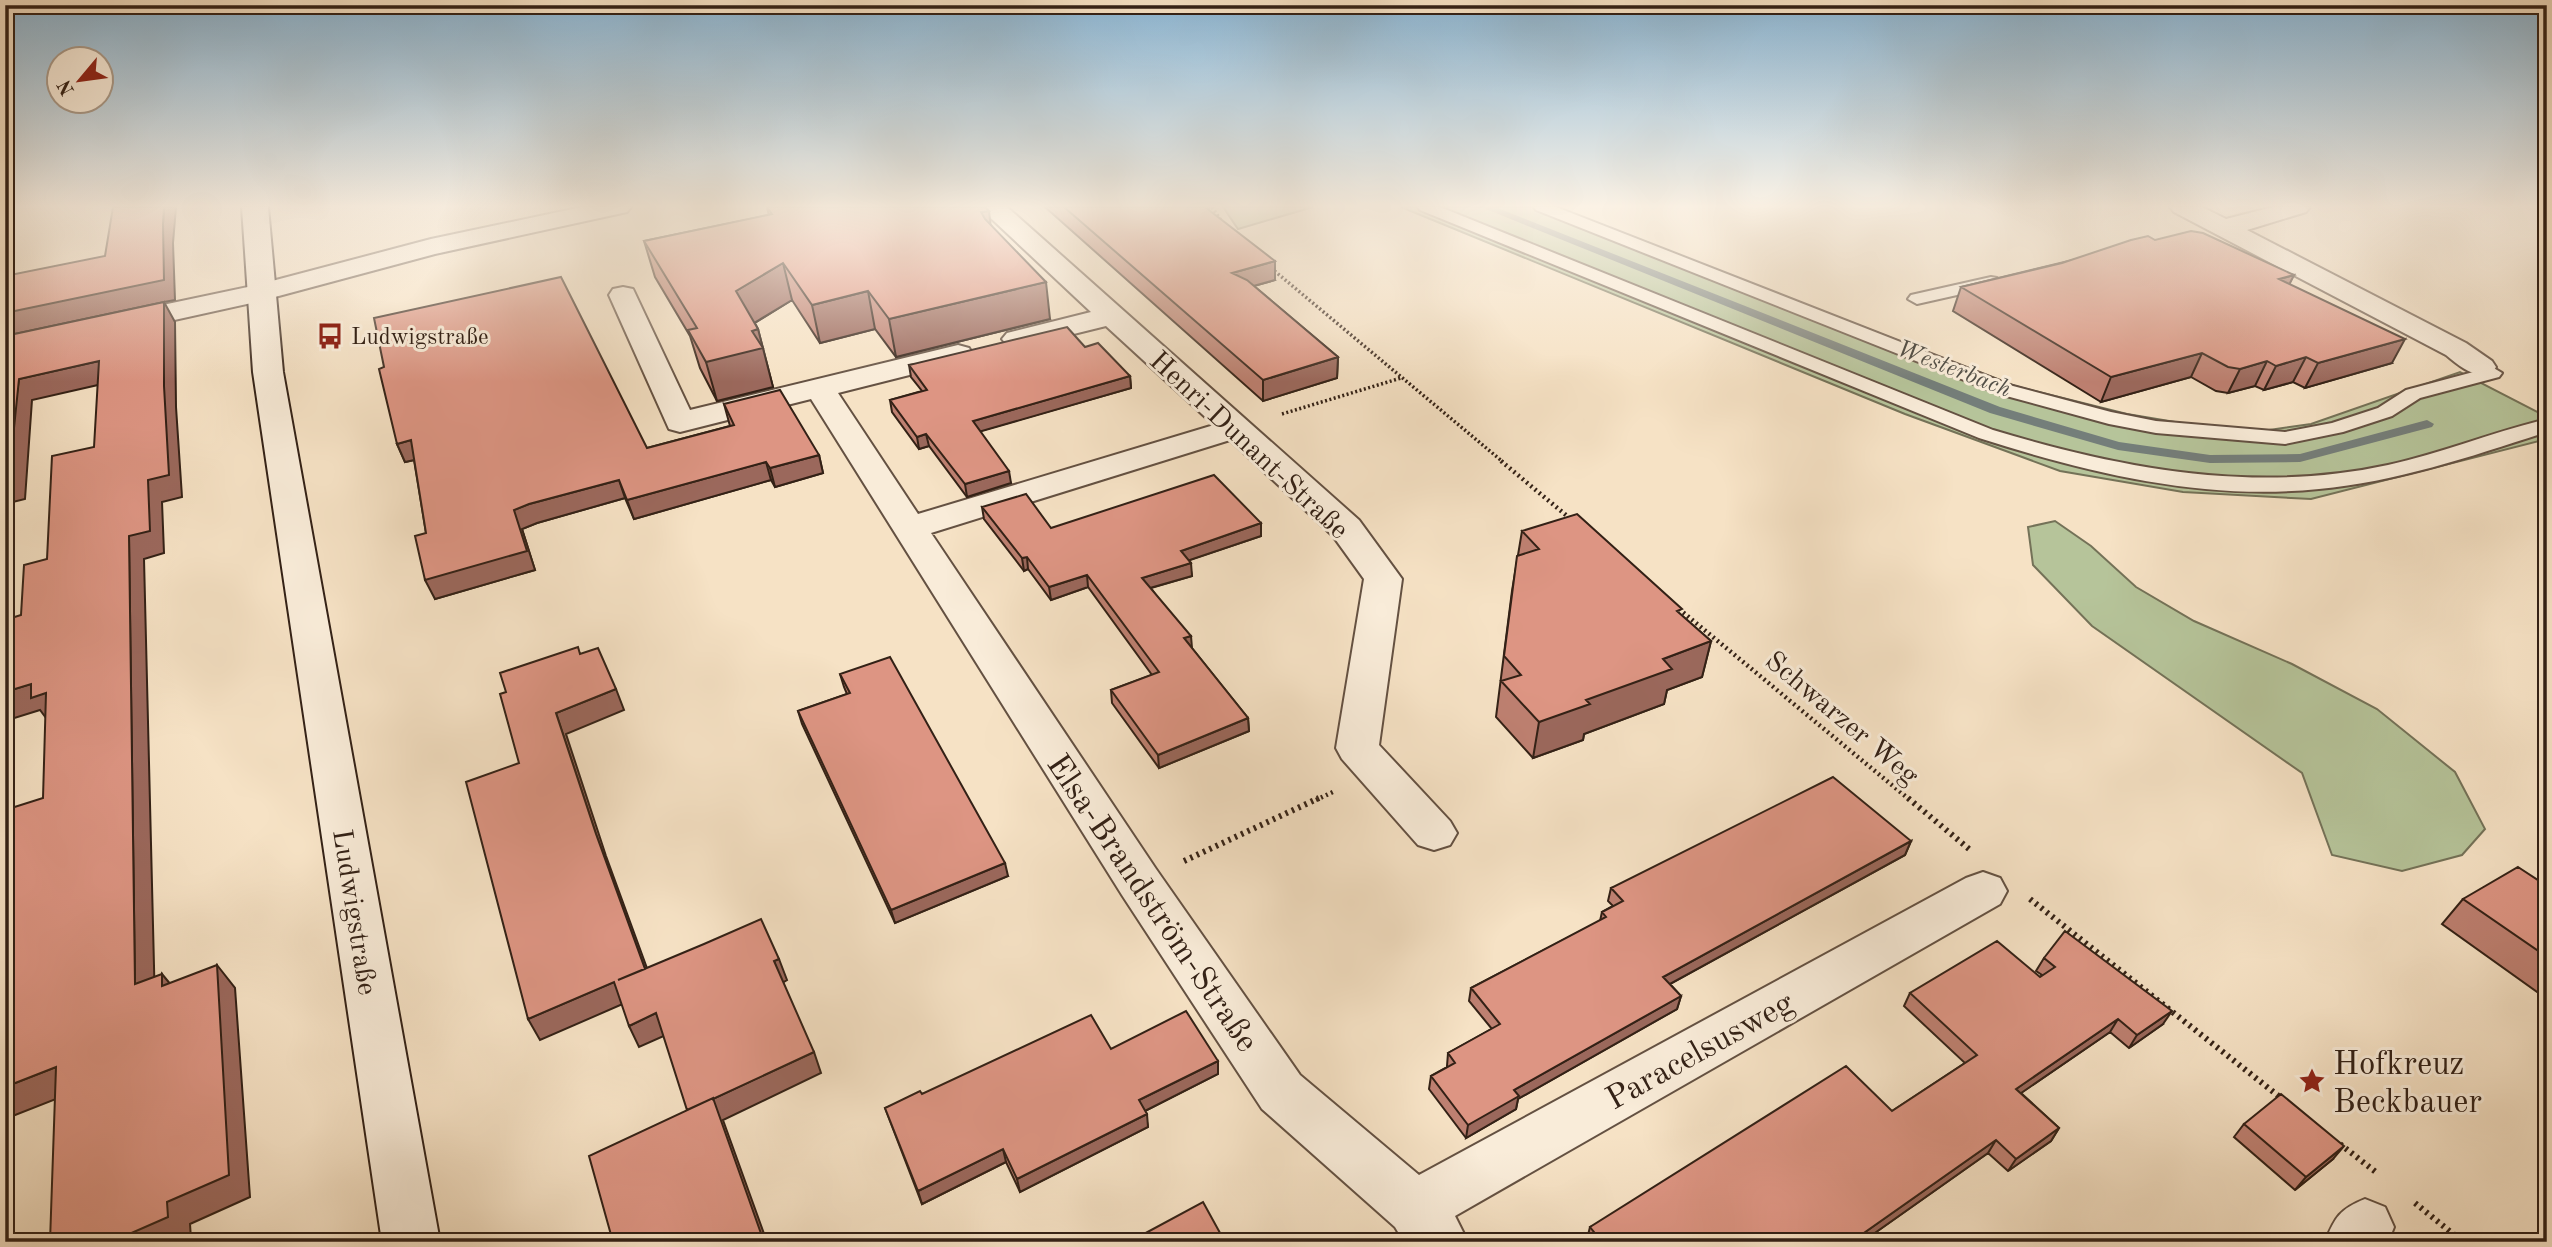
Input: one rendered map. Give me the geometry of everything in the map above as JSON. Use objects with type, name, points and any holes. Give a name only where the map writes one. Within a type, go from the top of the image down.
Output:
[{"type":"street","name":"Ludwigstraße","points":[[258,265],[268,372],[411,1242]]},
{"type":"street","points":[[99,328],[260,293],[363,265]]},
{"type":"street","name":"Henri-Dunant-Straße","points":[[1055,265],[1346,528],[1383,579],[1357,748],[1434,833]]},
{"type":"street","points":[[2283,265],[2456,349],[2487,370]]},
{"type":"street","points":[[623,295],[680,422],[1110,316]]},
{"type":"street","name":"Elsa-Brandström-Straße","points":[[819,388],[1139,882],[1281,1092],[1427,1225]]},
{"type":"street","points":[[909,528],[1234,429]]},
{"type":"street","name":"Paracelsusweg","points":[[1427,1225],[1992,878]]},
{"type":"lane","points":[[1570,265],[1986,434],[2031,449],[2150,475],[2222,484],[2290,485],[2347,478],[2402,467],[2547,425]]},
{"type":"lane","points":[[1690,265],[2006,390],[2109,418],[2156,427],[2285,438],[2336,428],[2385,412],[2413,394],[2487,370]]},
{"type":"lane","points":[[1917,299],[2011,278]]},
{"type":"path","points":[[1269,267],[1583,530]]},
{"type":"path","points":[[1234,429],[1401,378]]},
{"type":"path","name":"Schwarzer Weg","points":[[1669,601],[1992,878],[2291,1106]]},
{"type":"path","points":[[1139,882],[1378,771]]},
{"type":"path","points":[[2334,1139],[2379,1212],[2463,1242]]},
{"type":"green space","points":[[1543,265],[1705,265],[2015,386],[2127,414],[2205,427],[2262,431],[2311,424],[2460,372],[2547,417],[2547,439],[2311,499],[2183,492],[2060,471],[1905,414]]},
{"type":"green space","points":[[2055,521],[2091,546],[2136,587],[2194,621],[2292,664],[2377,709],[2455,772],[2485,829],[2462,855],[2402,871],[2332,855],[2302,773],[2092,626],[2033,565],[2028,527]]},
{"type":"building","points":[[59,265],[164,265],[164,280],[5,313],[5,276]]},
{"type":"building","points":[[659,265],[779,265],[736,291],[758,329],[752,331],[763,348],[706,362],[688,330],[697,328]]},
{"type":"building","points":[[785,265],[1030,265],[1046,282],[889,319],[868,291],[812,305]]},
{"type":"building","points":[[1131,265],[1260,265],[1232,273],[1247,280],[1338,357],[1263,380]]},
{"type":"building","points":[[2053,265],[2273,265],[2294,275],[2279,279],[2405,339],[2318,363],[2306,357],[2276,366],[2267,361],[2240,369],[2228,367],[2202,353],[2111,377],[1961,287]]},
{"type":"building","points":[[561,277],[647,448],[734,425],[724,404],[780,390],[819,455],[770,468],[766,462],[627,500],[619,480],[529,504],[514,510],[527,551],[425,580],[415,536],[426,533],[411,440],[397,444],[379,369],[384,367],[374,318]]},
{"type":"building","points":[[164,302],[164,386],[169,475],[148,480],[150,531],[129,536],[135,984],[162,974],[162,986],[217,965],[229,1175],[167,1202],[168,1217],[111,1242],[50,1242],[56,1067],[5,1087],[5,810],[43,798],[46,693],[31,698],[31,684],[5,692],[5,620],[21,615],[24,565],[47,559],[52,456],[94,447],[99,361],[19,379],[9,477],[5,478],[5,336]]},
{"type":"building","points":[[1067,327],[1085,347],[1098,343],[1130,376],[973,421],[1009,471],[965,484],[926,434],[917,437],[890,400],[927,390],[909,365]]},
{"type":"building","points":[[1214,475],[1261,523],[1181,551],[1191,563],[1142,578],[1191,636],[1184,638],[1248,718],[1158,755],[1111,690],[1159,672],[1087,575],[1049,587],[1027,557],[1022,558],[982,507],[1026,494],[1051,528]]},
{"type":"building","points":[[1577,514],[1682,609],[1677,611],[1711,641],[1663,659],[1672,669],[1586,700],[1590,704],[1539,722],[1501,681],[1521,675],[1504,656],[1517,556],[1539,549],[1522,531]]},
{"type":"building","points":[[578,647],[580,654],[598,648],[616,689],[556,713],[645,969],[761,919],[779,959],[774,961],[814,1052],[687,1110],[656,1013],[629,1026],[614,982],[528,1019],[466,782],[519,763],[500,694],[506,692],[500,673]]},
{"type":"building","points":[[890,657],[1005,863],[891,910],[798,711],[850,693],[840,674]]},
{"type":"building","points":[[1833,777],[1911,841],[1663,977],[1681,996],[1514,1090],[1519,1096],[1468,1125],[1431,1076],[1455,1063],[1448,1053],[1500,1024],[1471,988],[1606,917],[1602,912],[1623,901],[1611,888]]},
{"type":"building","points":[[2518,867],[2547,886],[2547,957],[2463,899]]},
{"type":"building","points":[[2065,931],[2172,1011],[2137,1035],[2118,1019],[2016,1089],[2059,1128],[2016,1159],[1996,1140],[1851,1242],[1602,1242],[1590,1227],[1846,1066],[1892,1111],[1977,1055],[1910,993],[1997,941],[2040,977],[2055,967],[2044,958]]},
{"type":"building","points":[[1186,1011],[1218,1061],[1139,1100],[1147,1114],[1017,1179],[1003,1149],[918,1191],[885,1108],[920,1091],[922,1094],[1091,1015],[1111,1049]]},
{"type":"building","points":[[2281,1094],[2344,1146],[2306,1177],[2244,1124]]},
{"type":"building","points":[[713,1098],[764,1242],[613,1242],[589,1156]]},
{"type":"building","points":[[1203,1202],[1225,1242],[1129,1242]]},
{"type":"waterway","name":"Westerbach","points":[[1632,265],[1995,410],[2118,446],[2210,459],[2300,458],[2427,424]]},
{"type":"place","name":"Ludwigstraße","points":[[330,336]]},
{"type":"place","name":"Hofkreuz Beckbauer","points":[[2312,1081]]}]
